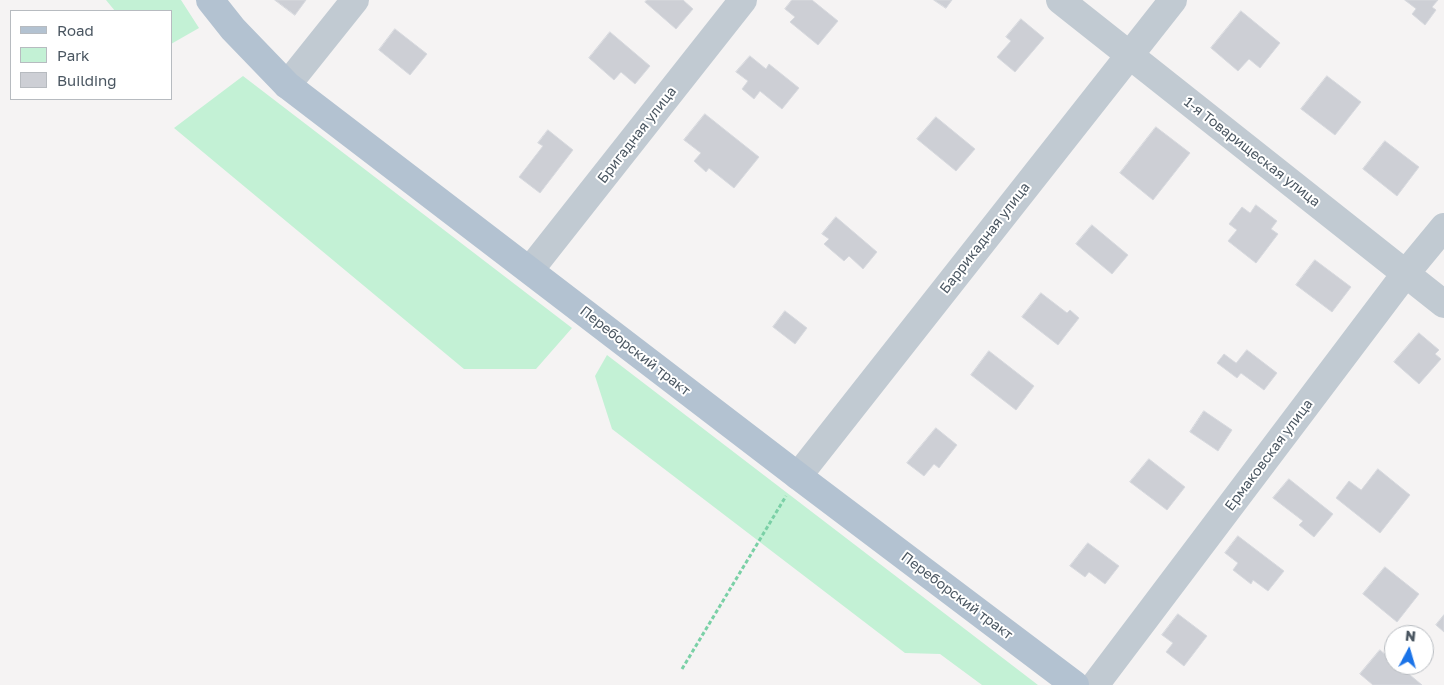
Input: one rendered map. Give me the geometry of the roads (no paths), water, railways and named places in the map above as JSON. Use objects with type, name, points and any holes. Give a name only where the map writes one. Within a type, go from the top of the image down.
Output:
[{"type":"main road","name":"Переборский тракт","points":[[210,0],[233,29],[287,85],[798,476],[1075,685]]},
{"type":"street","points":[[287,85],[355,0]]},
{"type":"street","name":"Бригадная улица","points":[[530,270],[743,0]]},
{"type":"street","name":"1-я Товарищеская улица","points":[[1060,0],[1444,304]]},
{"type":"street","name":"Баррикадная улица","points":[[798,476],[1128,54],[1173,0]]},
{"type":"street","name":"Ермаковская улица","points":[[1095,685],[1406,273],[1444,227]]}]
